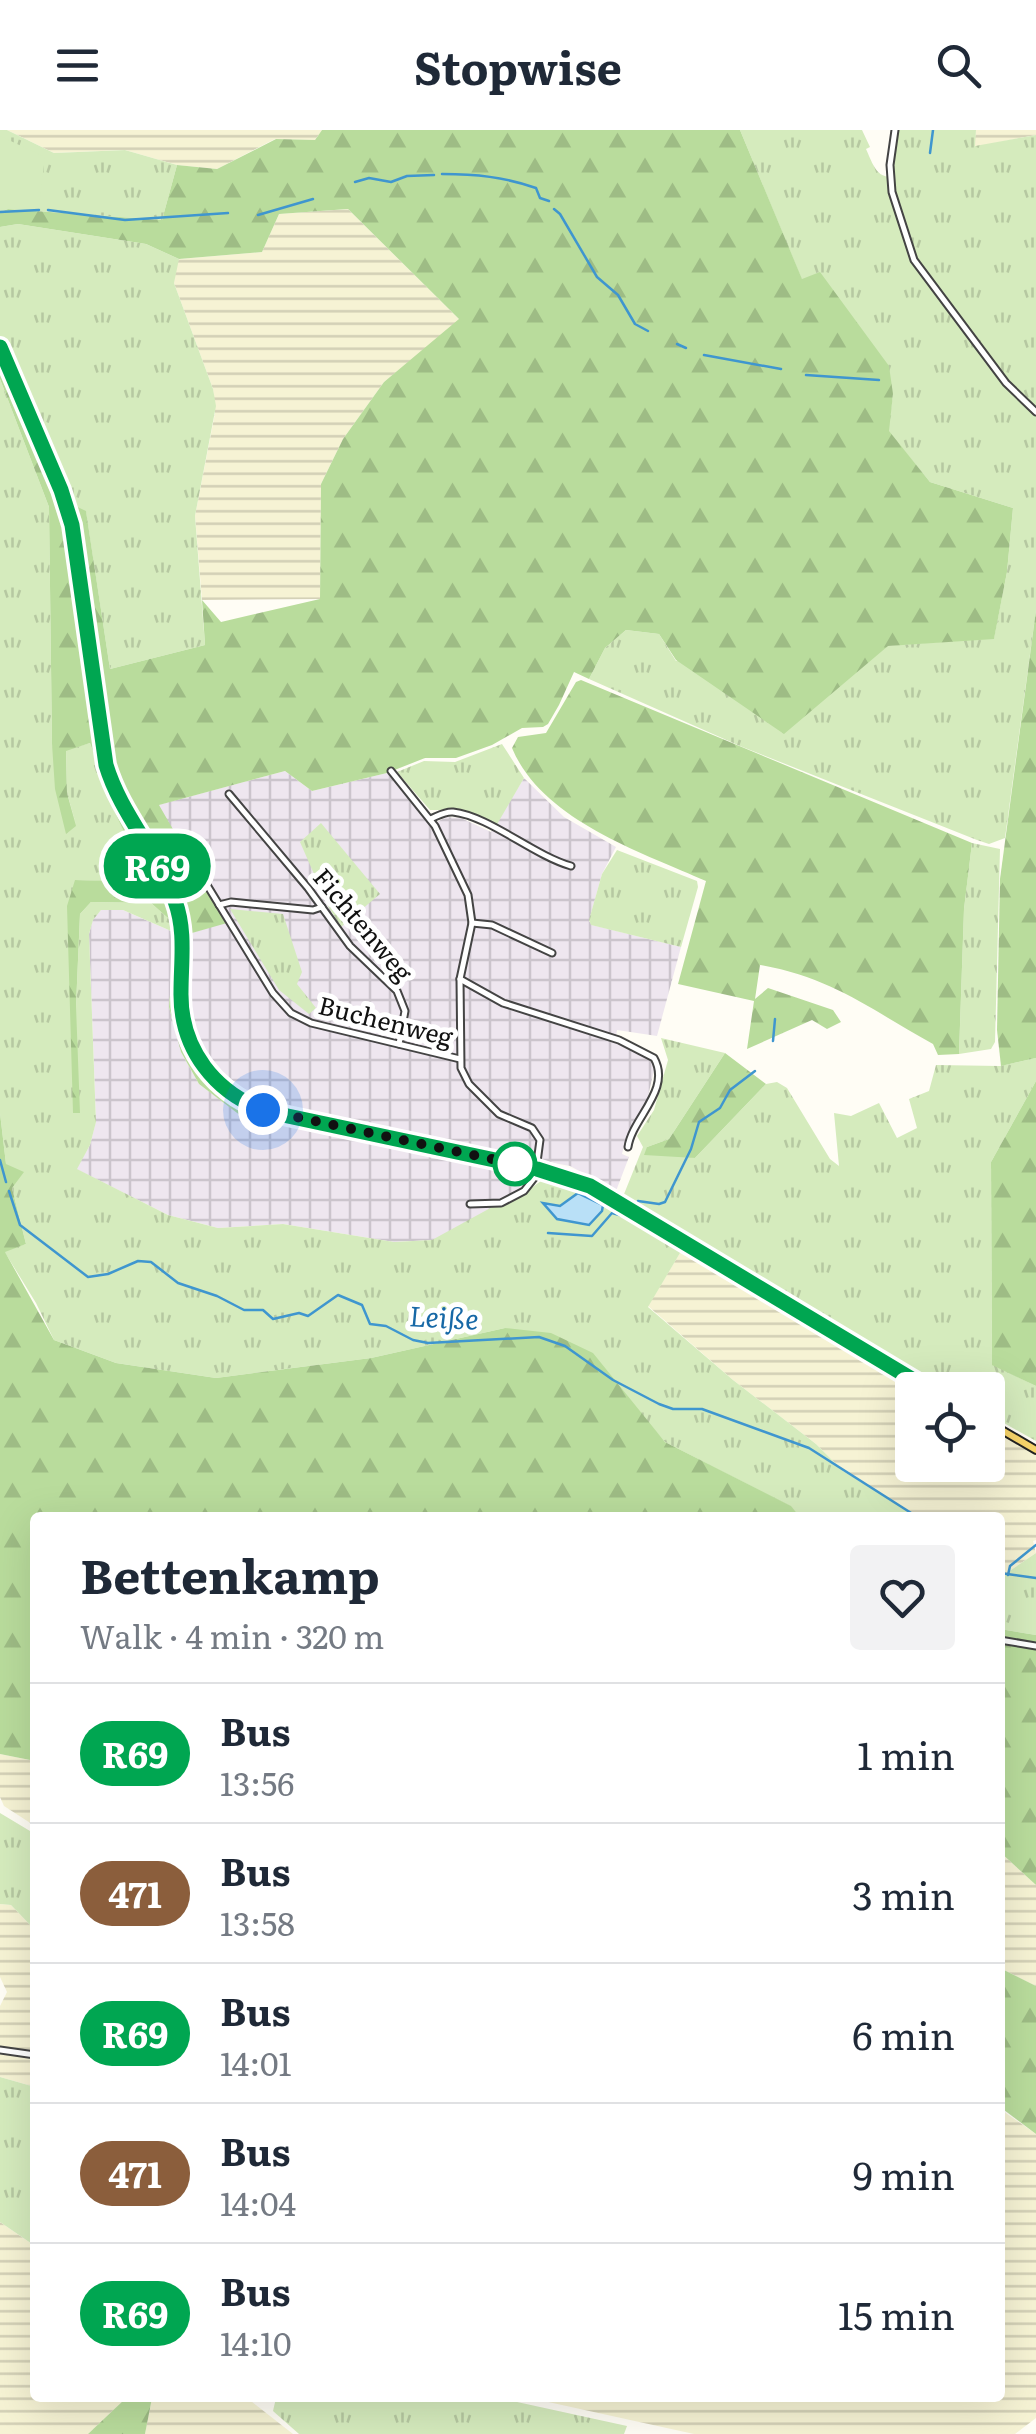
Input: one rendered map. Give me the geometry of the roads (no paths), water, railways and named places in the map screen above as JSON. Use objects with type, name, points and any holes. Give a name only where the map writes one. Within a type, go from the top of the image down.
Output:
[{"type":"main road","points":[[0,347],[72,525],[106,765],[114,793],[175,901],[183,942],[182,1012],[188,1039],[202,1064],[235,1097],[269,1112],[576,1180],[900,1372]]},
{"type":"main road","points":[[1005,1432],[1036,1450]]},
{"type":"street","points":[[895,130],[890,165],[892,192],[914,260],[1006,383],[1036,412]]},
{"type":"street","points":[[391,771],[430,819],[463,880],[472,923],[460,979],[460,1059]]},
{"type":"street","name":"Fichtenweg","points":[[229,794],[355,952],[398,991],[405,1011],[399,1044]]},
{"type":"street","points":[[430,819],[449,812],[458,814],[546,858],[571,866]]},
{"type":"street","name":"Buchenweg","points":[[186,849],[273,993],[292,1013],[316,1025],[460,1059],[470,1084],[496,1112],[537,1132],[537,1169]]},
{"type":"street","points":[[219,905],[230,902],[314,910],[322,907]]},
{"type":"street","points":[[472,923],[492,925],[552,953]]},
{"type":"street","points":[[460,979],[503,1004],[619,1040],[657,1061],[650,1108],[632,1131],[628,1148]]},
{"type":"street","points":[[470,1204],[489,1206],[512,1199],[531,1184],[537,1169]]},
{"type":"street","points":[[1005,1641],[1036,1646]]},
{"type":"street","points":[[0,2050],[30,2054]]},
{"type":"water","points":[[578,1193],[603,1205],[589,1225],[557,1219],[543,1203],[560,1206]]},
{"type":"waterway","points":[[930,153],[933,130]]},
{"type":"waterway","points":[[442,174],[513,181],[536,188],[540,198],[549,201]]},
{"type":"waterway","points":[[355,182],[369,178],[391,182],[407,176],[434,175]]},
{"type":"waterway","points":[[258,215],[313,199]]},
{"type":"waterway","points":[[554,209],[597,277],[618,295],[635,324],[648,331]]},
{"type":"waterway","points":[[0,212],[39,210]]},
{"type":"waterway","points":[[48,210],[125,220],[228,213]]},
{"type":"waterway","points":[[677,344],[686,348]]},
{"type":"waterway","points":[[704,355],[781,369]]},
{"type":"waterway","points":[[806,375],[879,380]]},
{"type":"waterway","points":[[773,1041],[775,1019]]},
{"type":"waterway","points":[[638,1201],[665,1202],[691,1149],[699,1122],[720,1108],[730,1090],[755,1071]]},
{"type":"waterway","name":"Leiße","points":[[0,1160],[6,1182]]},
{"type":"waterway","name":"Leiße","points":[[9,1191],[20,1225],[88,1277],[108,1274],[138,1261],[151,1262],[178,1283],[244,1310],[263,1310],[273,1319],[299,1313],[308,1316],[338,1295],[362,1305],[370,1324],[386,1326],[413,1340],[428,1343],[539,1337],[565,1346],[613,1380],[659,1404],[673,1409],[702,1409],[809,1448],[910,1512]]},
{"type":"waterway","points":[[548,1233],[592,1236],[612,1213],[623,1216]]},
{"type":"waterway","points":[[1008,1575],[1010,1566],[1036,1545]]},
{"type":"waterway","name":"Leiße","points":[[1005,1574],[1036,1578]]}]
